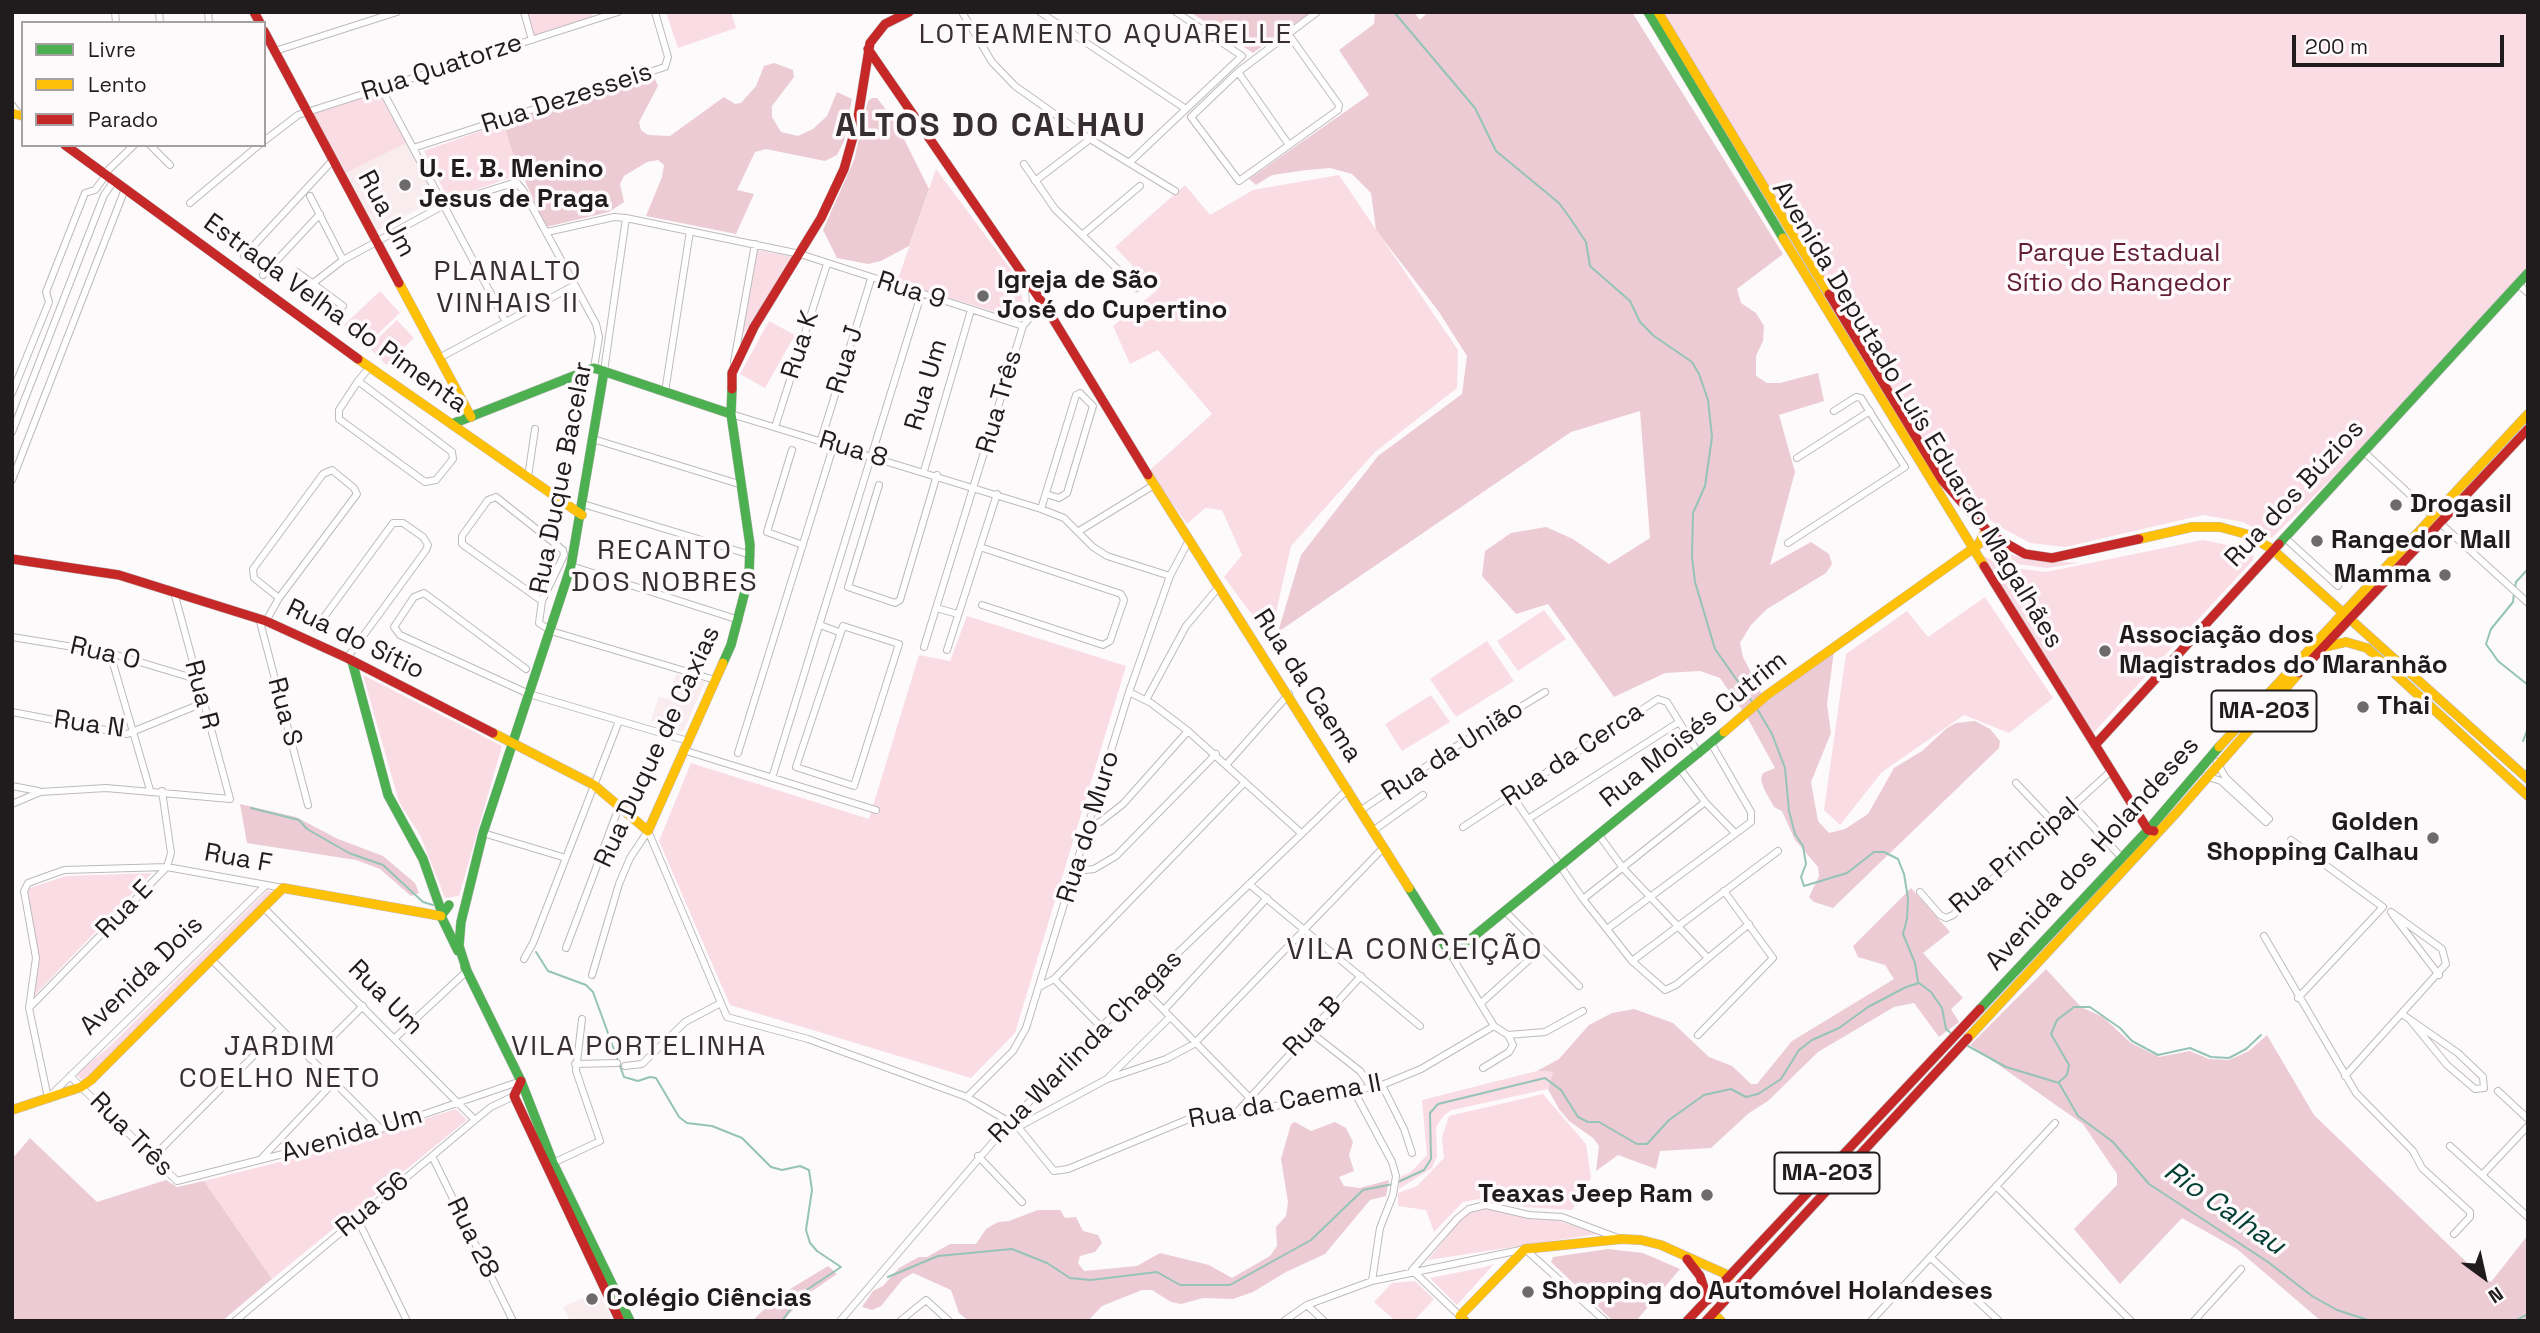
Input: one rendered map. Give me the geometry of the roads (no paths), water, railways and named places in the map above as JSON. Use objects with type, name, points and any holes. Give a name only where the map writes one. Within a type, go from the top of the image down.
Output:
[{"type":"main road","points":[[732,373],[754,327],[800,254],[832,196],[848,157],[857,123],[868,48],[886,24],[909,12]]},
{"type":"main road","name":"Avenida Deputado Luís Eduardo Magalhães","points":[[1648,12],[1973,549],[2095,745],[2153,831]]},
{"type":"main road","name":"Avenida Deputado Luís Eduardo Magalhães","points":[[1658,12],[1942,480],[1986,530],[2016,551],[2046,557],[2068,556],[2201,526],[2238,531],[2272,549],[2528,779]]},
{"type":"main road","name":"Rua Um","points":[[266,35],[471,417]]},
{"type":"main road","name":"Rua da Caema","points":[[868,48],[1050,314],[1188,542],[1289,695],[1451,955]]},
{"type":"main road","name":"Estrada Velha do Pimenta","points":[[68,147],[369,368],[582,515]]},
{"type":"main road","name":"Rua dos Búzios","points":[[2095,745],[2528,273]]},
{"type":"main road","points":[[452,424],[599,370],[731,414]]},
{"type":"main road","name":"Rua Duque Bacelar","points":[[467,971],[459,946],[462,919],[483,833],[571,566],[582,515],[593,439],[599,370]]},
{"type":"main road","name":"Rua Duque de Caxias","points":[[648,831],[739,620],[751,555],[731,414],[732,373]]},
{"type":"main road","name":"Avenida dos Holandeses","points":[[2437,519],[2528,414]]},
{"type":"main road","name":"Avenida dos Holandeses","points":[[1709,1317],[2122,858],[2153,831],[2234,729],[2528,429]]},
{"type":"main road","points":[[1973,549],[1983,540],[1986,530]]},
{"type":"main road","name":"Rua Moisés Cutrim","points":[[1451,955],[1681,770],[1767,695],[1973,549]]},
{"type":"main road","name":"Rua do Sítio","points":[[12,559],[96,569],[174,590],[263,620],[349,659],[594,785],[648,831]]},
{"type":"main road","name":"Avenida dos Holandeses","points":[[1965,1032],[2206,776],[2324,647],[2347,615]]},
{"type":"main road","points":[[2324,647],[2346,642],[2367,648],[2528,796]]},
{"type":"main road","points":[[349,659],[388,795],[419,851],[446,912],[467,971],[521,1081],[553,1163],[630,1321]]},
{"type":"main road","points":[[2459,733],[2465,728],[2476,732]]},
{"type":"main road","name":"Avenida Dois","points":[[81,1087],[99,1074],[283,888]]},
{"type":"main road","name":"Rua F","points":[[283,888],[446,912],[452,927],[462,919]]},
{"type":"main road","points":[[446,912],[466,901]]},
{"type":"main road","points":[[446,912],[462,919]]},
{"type":"main road","name":"Avenida dos Holandeses","points":[[1687,1321],[1950,1049]]},
{"type":"main road","points":[[521,1081],[514,1096],[545,1169],[620,1321]]},
{"type":"main road","points":[[12,1110],[81,1087]]},
{"type":"main road","points":[[1463,1318],[1525,1249],[1621,1239],[1651,1242],[1730,1276]]},
{"type":"main road","points":[[1680,1254],[1700,1276],[1708,1300]]},
{"type":"main road","points":[[1709,1317],[1721,1321]]},
{"type":"street","points":[[275,51],[397,12]]},
{"type":"street","points":[[524,12],[533,40]]},
{"type":"street","name":"Rua Quatorze","points":[[266,139],[294,116],[307,111],[533,40],[593,16],[618,12]]},
{"type":"street","name":"Rua Dezesseis","points":[[413,148],[665,67],[668,57],[655,12]]},
{"type":"street","points":[[962,12],[1001,74],[1088,141],[1175,191]]},
{"type":"street","points":[[1040,12],[1186,110]]},
{"type":"street","points":[[1129,163],[1242,56],[1176,12]]},
{"type":"street","points":[[1289,35],[1339,105],[1338,110],[1239,181],[1191,117],[1238,72],[1317,12]]},
{"type":"street","points":[[1238,72],[1289,145]]},
{"type":"street","points":[[381,88],[506,322]]},
{"type":"street","points":[[12,105],[18,114]]},
{"type":"street","points":[[1035,181],[1088,141]]},
{"type":"street","points":[[12,393],[49,302],[46,292],[85,193],[95,190],[132,147]]},
{"type":"street","points":[[152,147],[170,165]]},
{"type":"street","points":[[190,204],[257,147]]},
{"type":"street","points":[[244,256],[333,160]]},
{"type":"street","points":[[1024,164],[1055,209],[1137,288]]},
{"type":"street","points":[[12,432],[104,195],[108,177]]},
{"type":"street","points":[[312,284],[343,260],[444,205],[516,182],[547,232],[598,330],[599,370]]},
{"type":"street","points":[[1082,235],[1140,186]]},
{"type":"street","points":[[12,480],[124,188]]},
{"type":"street","points":[[310,196],[343,260]]},
{"type":"street","points":[[263,275],[320,214]]},
{"type":"street","name":"Rua 9","points":[[547,232],[614,217],[626,218],[800,254],[1023,327]]},
{"type":"street","name":"Rua Duque Bacelar","points":[[599,370],[626,218]]},
{"type":"street","points":[[665,392],[691,231]]},
{"type":"street","name":"Rua Duque de Caxias","points":[[732,373],[755,244]]},
{"type":"street","name":"Rua K","points":[[775,426],[827,264]]},
{"type":"street","points":[[297,272],[343,306]]},
{"type":"street","name":"Rua J","points":[[821,440],[872,279]]},
{"type":"street","points":[[2518,284],[2528,293]]},
{"type":"street","points":[[439,358],[575,285]]},
{"type":"street","name":"Rua Três","points":[[923,647],[1023,327],[1033,304],[1031,286]]},
{"type":"street","points":[[772,778],[818,640],[820,625],[922,295]]},
{"type":"street","name":"Rua Um","points":[[924,471],[971,310]]},
{"type":"street","name":"Rua Três","points":[[1028,318],[1040,313],[1050,314]]},
{"type":"street","points":[[358,381],[449,448],[453,459],[436,480],[425,482],[340,419],[339,410],[358,381],[369,368]]},
{"type":"street","points":[[1041,509],[1076,395],[1080,393],[1093,406],[1067,493],[1059,498],[1046,494]]},
{"type":"street","points":[[1788,543],[1904,469],[1905,465],[1859,397],[1835,411]]},
{"type":"street","points":[[1797,458],[1870,411]]},
{"type":"street","name":"Rua 8","points":[[731,414],[1041,509],[1064,518],[1093,547],[1107,556],[1170,576]]},
{"type":"street","points":[[528,477],[536,429]]},
{"type":"street","points":[[1885,434],[1900,430]]},
{"type":"street","points":[[1890,442],[1900,430]]},
{"type":"street","points":[[593,439],[739,484]]},
{"type":"street","points":[[738,753],[834,444]]},
{"type":"street","points":[[792,450],[767,532],[770,536],[803,545]]},
{"type":"street","points":[[2364,452],[2528,603]]},
{"type":"street","points":[[263,620],[357,494],[355,488],[332,470],[323,474],[253,569],[254,578],[279,598]]},
{"type":"street","points":[[879,485],[848,587],[895,603],[900,600],[937,475]]},
{"type":"street","points":[[1079,531],[1154,485]]},
{"type":"street","points":[[947,650],[997,494]]},
{"type":"street","points":[[542,601],[462,544],[462,536],[492,498],[499,499],[564,550],[542,601],[539,622],[551,631],[715,680]]},
{"type":"street","points":[[583,504],[751,555]]},
{"type":"street","points":[[316,628],[393,523],[399,521],[423,537],[427,541],[426,550],[349,659]]},
{"type":"street","points":[[2284,537],[2338,586]]},
{"type":"street","name":"Rua do Muro","points":[[967,1097],[1020,1041],[1076,871],[1129,692],[1170,576],[1188,542]]},
{"type":"street","points":[[980,547],[1121,594],[1124,600],[1110,641],[1103,645],[982,605]]},
{"type":"street","points":[[571,566],[739,620]]},
{"type":"street","points":[[1146,700],[1186,626],[1218,588]]},
{"type":"street","name":"Rua R","points":[[162,791],[230,799],[174,590]]},
{"type":"street","points":[[526,668],[425,593],[414,597],[394,627],[400,635],[529,694],[619,721],[772,778],[876,810]]},
{"type":"street","points":[[936,608],[958,614]]},
{"type":"street","name":"Rua S","points":[[263,620],[308,805]]},
{"type":"street","points":[[820,625],[839,632]]},
{"type":"street","points":[[843,625],[899,644],[854,786],[796,767],[839,632],[843,625]]},
{"type":"street","name":"Rua O","points":[[12,637],[110,653],[196,679]]},
{"type":"street","points":[[110,653],[150,790]]},
{"type":"street","points":[[1129,692],[1146,700],[1216,754],[1301,834]]},
{"type":"street","name":"Rua da União","points":[[1361,810],[1455,747],[1545,692]]},
{"type":"street","points":[[1226,765],[1289,695]]},
{"type":"street","name":"Rua da Cerca","points":[[1463,827],[1513,797],[1658,699],[1665,699],[1699,754]]},
{"type":"street","name":"Rua N","points":[[12,712],[119,734],[133,734],[203,703]]},
{"type":"street","points":[[524,959],[533,943],[619,721]]},
{"type":"street","points":[[1528,819],[1679,722]]},
{"type":"street","points":[[1090,825],[1100,822],[1123,804],[1188,731]]},
{"type":"street","points":[[1607,929],[1734,832],[1751,822],[1752,816],[1711,743]]},
{"type":"street","points":[[1076,871],[1094,869],[1116,856],[1216,754]]},
{"type":"street","points":[[2206,776],[2221,781],[2267,820],[2226,779],[2217,762]]},
{"type":"street","points":[[1681,770],[1705,802],[1734,832]]},
{"type":"street","name":"Rua Principal","points":[[1920,892],[1940,915],[1949,917],[2112,771]]},
{"type":"street","points":[[1039,987],[1054,979],[1245,782]]},
{"type":"street","points":[[2016,783],[2054,823]]},
{"type":"street","points":[[12,786],[40,792],[106,788],[162,791]]},
{"type":"street","name":"Rua Warlinda Chagas","points":[[840,1321],[978,1156],[1011,1121],[1101,1027],[1348,789]]},
{"type":"street","name":"Rua E","points":[[29,1008],[167,867],[171,853],[162,791]]},
{"type":"street","points":[[12,804],[40,792]]},
{"type":"street","points":[[1374,830],[1423,795]]},
{"type":"street","points":[[1513,797],[1583,899],[1632,961],[1665,990],[1676,985],[1749,924]]},
{"type":"street","points":[[1583,899],[1705,802]]},
{"type":"street","points":[[2074,806],[2122,858]]},
{"type":"street","points":[[566,948],[619,807]]},
{"type":"street","points":[[625,1066],[642,1064],[685,1022],[719,1004],[648,831]]},
{"type":"street","name":"Rua Duque de Caxias","points":[[593,975],[619,884],[630,858],[648,831]]},
{"type":"street","points":[[483,833],[566,858]]},
{"type":"street","points":[[1598,835],[1623,868],[1707,957]]},
{"type":"street","points":[[2291,840],[2383,907],[2298,998]]},
{"type":"street","points":[[1018,1127],[1107,1079],[1166,1059],[1194,1044],[1384,847]]},
{"type":"street","points":[[1632,961],[1778,851]]},
{"type":"street","name":"Rua F","points":[[29,1008],[36,975],[36,958],[24,891],[28,883],[64,870],[167,867],[283,888]]},
{"type":"street","points":[[1249,884],[1420,1026]]},
{"type":"street","name":"Avenida Dois","points":[[48,1098],[265,886]]},
{"type":"street","points":[[1698,1035],[1773,958],[1771,951],[1724,891]]},
{"type":"street","points":[[1164,1010],[1267,898]]},
{"type":"street","name":"Rua Um","points":[[264,908],[475,1120]]},
{"type":"street","points":[[1505,911],[1579,986]]},
{"type":"street","points":[[2345,1076],[2439,975],[2446,964],[2444,951],[2392,912],[2439,975]]},
{"type":"street","points":[[2263,936],[2345,1076],[2363,1101],[2413,1151],[2422,1168],[2470,1212],[2470,1217],[2454,1234]]},
{"type":"street","points":[[1481,1003],[1541,949]]},
{"type":"street","name":"Rua da Caema","points":[[1451,955],[1494,1026],[1508,1035]]},
{"type":"street","points":[[213,961],[381,1129]]},
{"type":"street","points":[[395,1038],[467,971]]},
{"type":"street","name":"Rua B","points":[[1238,1110],[1360,976]]},
{"type":"street","points":[[1054,979],[1101,1027]]},
{"type":"street","points":[[1142,988],[1194,1044],[1249,1097]]},
{"type":"street","name":"Rua da Caema II","points":[[719,1004],[733,1020],[808,1039],[967,1097],[1011,1121],[1048,1166],[1060,1172],[1183,1120],[1382,1086],[1421,1069],[1494,1026]]},
{"type":"street","points":[[310,1059],[363,1006]]},
{"type":"street","points":[[29,1008],[48,1098]]},
{"type":"street","points":[[1483,1068],[1512,1048],[1508,1035],[1545,1032],[1583,1011]]},
{"type":"street","points":[[2402,1014],[2458,1053],[2483,1077],[2484,1088],[2475,1089],[2446,1065],[2411,1021]]},
{"type":"street","points":[[1107,1079],[1170,1017]]},
{"type":"street","points":[[553,1163],[600,1141],[581,1092],[575,1065],[582,1019]]},
{"type":"street","points":[[152,1158],[280,1029]]},
{"type":"street","points":[[1310,1031],[1360,1071],[1372,1088]]},
{"type":"street","points":[[575,1065],[609,1061],[617,1063]]},
{"type":"street","name":"Rua Três","points":[[71,1076],[172,1180],[181,1181]]},
{"type":"street","name":"Avenida Um","points":[[181,1181],[381,1129],[521,1081]]},
{"type":"street","points":[[259,1161],[334,1083]]},
{"type":"street","points":[[1382,1086],[1405,1129],[1412,1153]]},
{"type":"street","points":[[1354,1091],[1392,1162],[1396,1176],[1393,1195],[1380,1228],[1372,1281]]},
{"type":"street","points":[[2498,1091],[2528,1119]]},
{"type":"street","name":"Rua 56","points":[[235,1321],[491,1107],[514,1096]]},
{"type":"street","points":[[1871,1321],[2055,1123]]},
{"type":"street","points":[[2482,1175],[2528,1126]]},
{"type":"street","points":[[2450,1146],[2528,1217]]},
{"type":"street","name":"Rua 28","points":[[432,1156],[513,1321]]},
{"type":"street","points":[[978,1156],[1022,1202]]},
{"type":"street","points":[[1996,1186],[2131,1321]]},
{"type":"street","points":[[1412,1270],[1458,1218],[1469,1209],[1486,1205],[1530,1215],[1562,1217],[1621,1239]]},
{"type":"street","points":[[357,1218],[407,1321]]},
{"type":"street","points":[[1284,1321],[1307,1305],[1372,1281],[1412,1270],[1525,1249],[1605,1321]]},
{"type":"street","points":[[1930,1257],[1999,1321]]},
{"type":"street","points":[[2194,1321],[2241,1269]]},
{"type":"street","points":[[1412,1270],[1463,1318]]},
{"type":"street","points":[[900,1321],[926,1300],[949,1321]]},
{"type":"street","points":[[1307,1305],[1324,1321]]},
{"type":"waterway","points":[[1394,12],[1475,108],[1496,151],[1559,203],[1586,242],[1590,266],[1630,301],[1640,322],[1654,336],[1692,362],[1699,374],[1708,400],[1712,437],[1705,486],[1693,513],[1692,557],[1695,582],[1715,649],[1753,703]]},
{"type":"waterway","points":[[2515,588],[2516,582],[2528,569]]},
{"type":"waterway","points":[[2514,593],[2513,602],[2491,629],[2486,644],[2498,661],[2528,685]]},
{"type":"waterway","points":[[1756,707],[1772,734],[1785,768],[1789,811],[1795,834],[1803,846],[1806,864],[1801,877],[1804,886],[1847,873],[1874,852],[1884,852],[1898,859],[1908,898],[1903,934],[1915,963],[1918,982]]},
{"type":"waterway","points":[[2523,741],[2528,728]]},
{"type":"waterway","points":[[251,808],[299,820],[307,829],[349,853],[383,865],[423,902],[433,905]]},
{"type":"waterway","points":[[536,952],[548,971],[586,985],[593,992],[624,1077],[638,1081],[656,1078],[679,1117],[687,1123],[712,1126],[742,1138],[771,1167],[782,1170],[800,1166],[809,1170],[812,1190],[806,1230],[810,1243],[841,1267],[802,1293],[782,1321]]},
{"type":"waterway","points":[[1398,1182],[1424,1170],[1431,1159],[1430,1113],[1438,1104],[1545,1078],[1561,1090],[1578,1117],[1588,1122],[1599,1122],[1637,1144],[1647,1144],[1669,1120],[1704,1095],[1731,1089],[1746,1097],[1758,1094],[1781,1079],[1799,1050],[1812,1040],[1839,1028],[1868,1007],[1906,987],[1919,983],[1931,992],[1942,1008],[1946,1029],[1952,1034]]},
{"type":"waterway","points":[[2059,1082],[2067,1075],[2069,1065],[2051,1034],[2057,1020],[2074,1007],[2090,1007],[2120,1028],[2132,1041],[2158,1055],[2190,1048],[2211,1057],[2229,1058],[2246,1049],[2261,1035]]},
{"type":"waterway","name":"Rio Calhau","points":[[1968,1046],[2006,1067],[2059,1083],[2078,1116],[2113,1142],[2149,1184],[2268,1262],[2312,1296],[2337,1310],[2371,1321]]},
{"type":"waterway","points":[[888,1277],[938,1256],[1012,1249],[1047,1263],[1070,1278],[1091,1280],[1157,1272],[1180,1285],[1230,1285],[1311,1240],[1363,1190],[1393,1184]]},
{"type":"waterway","name":"Rio Calhau","points":[[2515,1321],[2528,1314]]},
{"type":"place","name":"U. E. B. Menino Jesus de Praga","points":[[405,185]]},
{"type":"place","name":"Igreja de São José do Cupertino","points":[[983,296]]},
{"type":"place","name":"Drogasil","points":[[2396,505]]},
{"type":"place","name":"Rangedor Mall","points":[[2317,541]]},
{"type":"place","name":"Mamma","points":[[2445,575]]},
{"type":"place","name":"Associação dos Magistrados do Maranhão","points":[[2105,651]]},
{"type":"place","name":"Thai","points":[[2363,707]]},
{"type":"place","name":"Golden Shopping Calhau","points":[[2433,838]]},
{"type":"place","name":"Teaxas Jeep Ram","points":[[1707,1195]]},
{"type":"place","name":"Shopping do Automóvel Holandeses","points":[[1528,1292]]},
{"type":"place","name":"Colégio Ciências","points":[[592,1299]]},
{"type":"district","name":"LOTEAMENTO AQUARELLE","points":[[1106,35]]},
{"type":"district","name":"ALTOS DO CALHAU","points":[[991,127]]},
{"type":"district","name":"PLANALTO VINHAIS II","points":[[508,288]]},
{"type":"district","name":"RECANTO DOS NOBRES","points":[[665,567]]},
{"type":"district","name":"VILA CONCEIÇÃO","points":[[1415,951]]},
{"type":"district","name":"VILA PORTELINHA","points":[[639,1047]]},
{"type":"district","name":"JARDIM COELHO NETO","points":[[280,1063]]},
{"type":"park label","name":"Parque Estadual Sítio do Rangedor","points":[[2119,269]]}]
